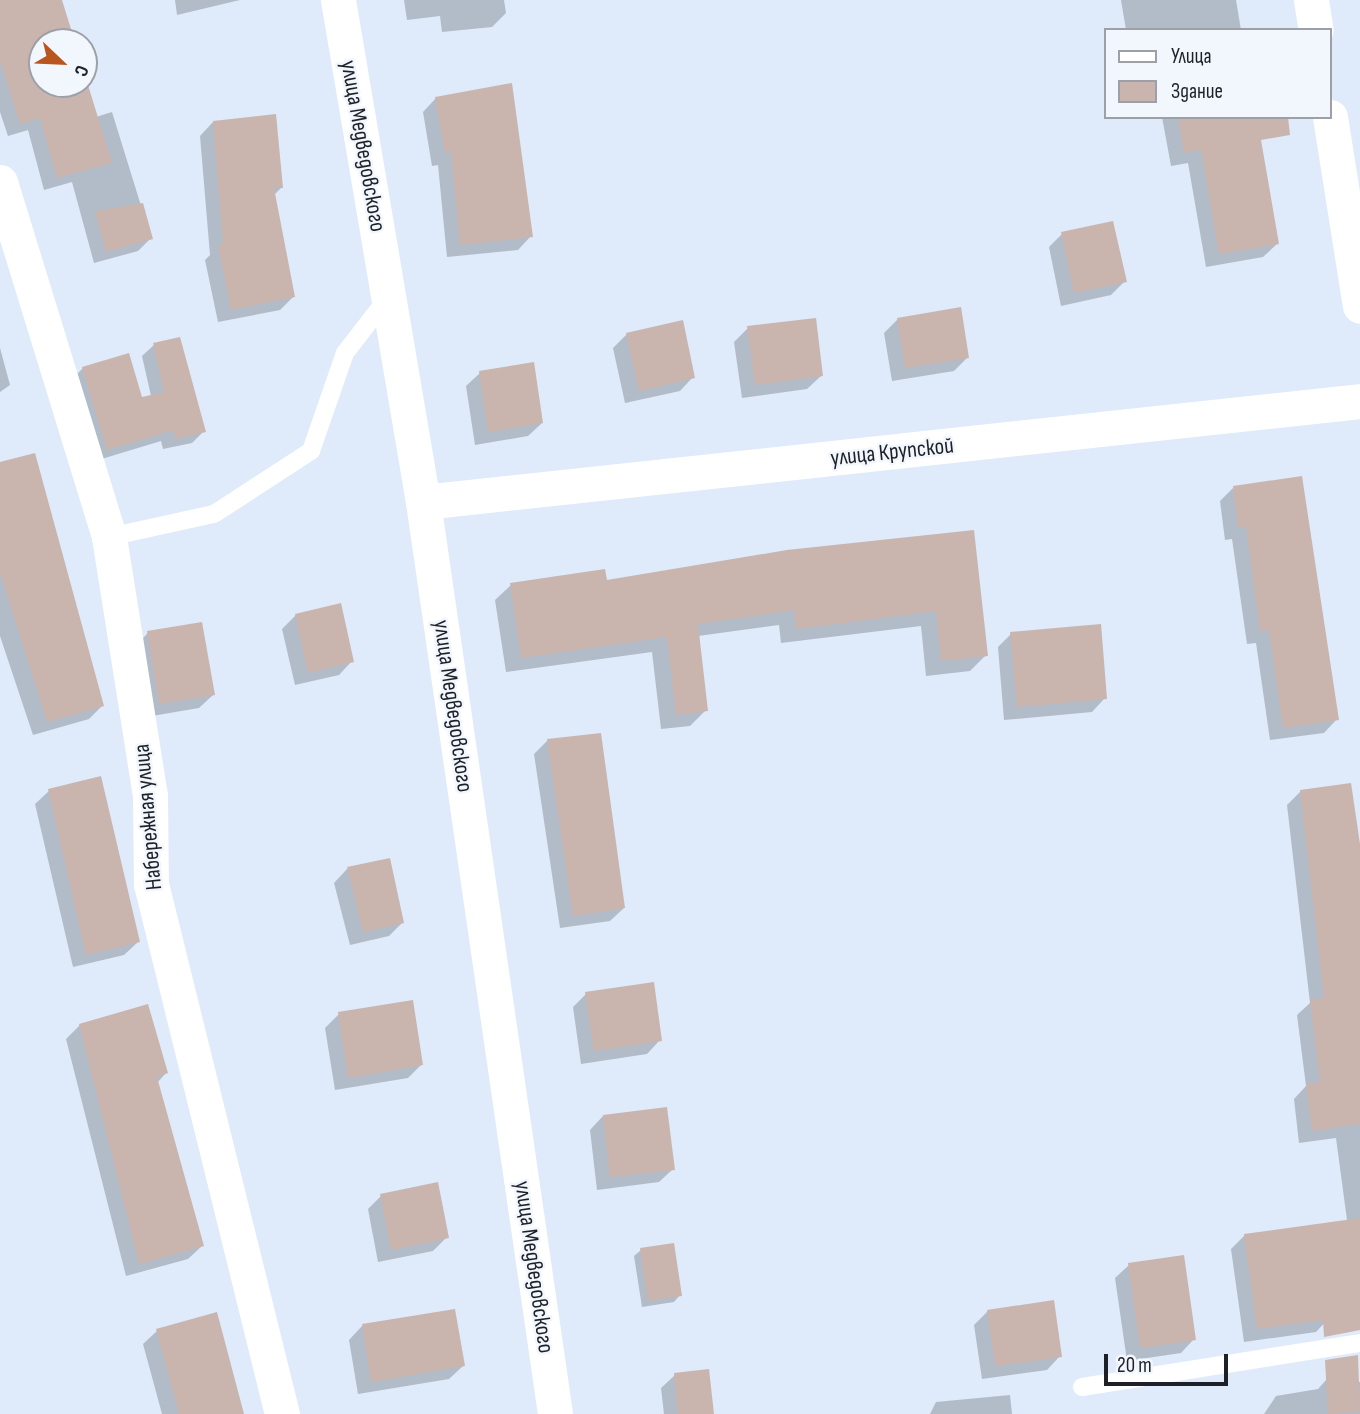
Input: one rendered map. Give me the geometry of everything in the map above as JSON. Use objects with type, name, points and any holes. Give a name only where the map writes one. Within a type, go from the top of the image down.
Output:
[{"type":"street","name":"улица Медведовского","points":[[338,0],[424,502],[555,1414]]},
{"type":"street","points":[[1311,0],[1316,28]]},
{"type":"street","points":[[1330,119],[1360,306]]},
{"type":"street","name":"Набережная улица","points":[[0,182],[109,537],[150,795],[151,884],[282,1414]]},
{"type":"street","name":"улица Крупской","points":[[424,502],[1360,401]]},
{"type":"lane","points":[[109,537],[214,514],[311,451],[345,353],[388,296]]},
{"type":"lane","points":[[1082,1387],[1360,1343]]},
{"type":"building","points":[[0,0],[62,0],[71,28],[28,28],[28,98],[92,98],[112,163],[57,178],[40,118],[20,124],[0,60]]},
{"type":"building","points":[[512,83],[533,237],[460,245],[451,152],[445,153],[435,97]]},
{"type":"building","points":[[276,114],[283,188],[274,188],[295,297],[231,310],[218,245],[223,244],[213,121]]},
{"type":"building","points":[[1178,119],[1288,119],[1290,135],[1261,140],[1279,244],[1219,254],[1201,150],[1184,153]]},
{"type":"building","points":[[143,203],[153,239],[106,252],[95,211]]},
{"type":"building","points":[[1113,221],[1127,282],[1074,293],[1061,232]]},
{"type":"building","points":[[961,307],[969,358],[905,368],[897,318]]},
{"type":"building","points":[[816,318],[823,376],[755,385],[747,326]]},
{"type":"building","points":[[683,320],[695,378],[639,391],[626,333]]},
{"type":"building","points":[[180,337],[206,432],[175,439],[173,430],[107,450],[82,367],[129,353],[142,397],[164,392],[153,343]]},
{"type":"building","points":[[534,362],[543,423],[488,432],[479,371]]},
{"type":"building","points":[[35,453],[104,706],[47,722],[0,572],[0,462]]},
{"type":"building","points":[[1302,476],[1339,720],[1283,728],[1269,630],[1260,631],[1246,527],[1238,528],[1233,486]]},
{"type":"building","points":[[974,530],[988,656],[941,661],[936,611],[796,629],[794,610],[698,624],[708,711],[676,715],[667,637],[521,658],[510,583],[605,569],[607,580],[787,550]]},
{"type":"building","points":[[341,603],[354,662],[308,673],[295,614]]},
{"type":"building","points":[[202,622],[215,695],[159,704],[147,631]]},
{"type":"building","points":[[1101,624],[1107,699],[1017,707],[1010,632]]},
{"type":"building","points":[[601,733],[625,908],[573,916],[547,739]]},
{"type":"building","points":[[101,776],[140,942],[86,955],[48,789]]},
{"type":"building","points":[[1351,783],[1360,844],[1360,1124],[1312,1131],[1306,1084],[1320,1082],[1310,1000],[1324,998],[1300,790]]},
{"type":"building","points":[[390,858],[404,923],[363,932],[347,867]]},
{"type":"building","points":[[654,982],[662,1041],[594,1051],[585,992]]},
{"type":"building","points":[[413,1000],[423,1065],[348,1078],[338,1012]]},
{"type":"building","points":[[148,1004],[168,1073],[157,1077],[204,1246],[139,1264],[79,1024]]},
{"type":"building","points":[[667,1107],[675,1170],[610,1177],[603,1115]]},
{"type":"building","points":[[438,1182],[449,1238],[391,1250],[380,1194]]},
{"type":"building","points":[[1360,1218],[1360,1330],[1324,1337],[1323,1320],[1257,1329],[1244,1234]]},
{"type":"building","points":[[674,1243],[682,1296],[648,1301],[640,1248]]},
{"type":"building","points":[[1184,1255],[1196,1340],[1140,1348],[1128,1263]]},
{"type":"building","points":[[1054,1300],[1062,1357],[995,1366],[987,1310]]},
{"type":"building","points":[[455,1309],[465,1366],[371,1382],[362,1324]]},
{"type":"building","points":[[217,1312],[244,1414],[179,1414],[156,1329]]},
{"type":"building","points":[[1358,1355],[1360,1412],[1328,1414],[1325,1360]]},
{"type":"building","points":[[709,1369],[714,1414],[678,1414],[674,1373]]}]
